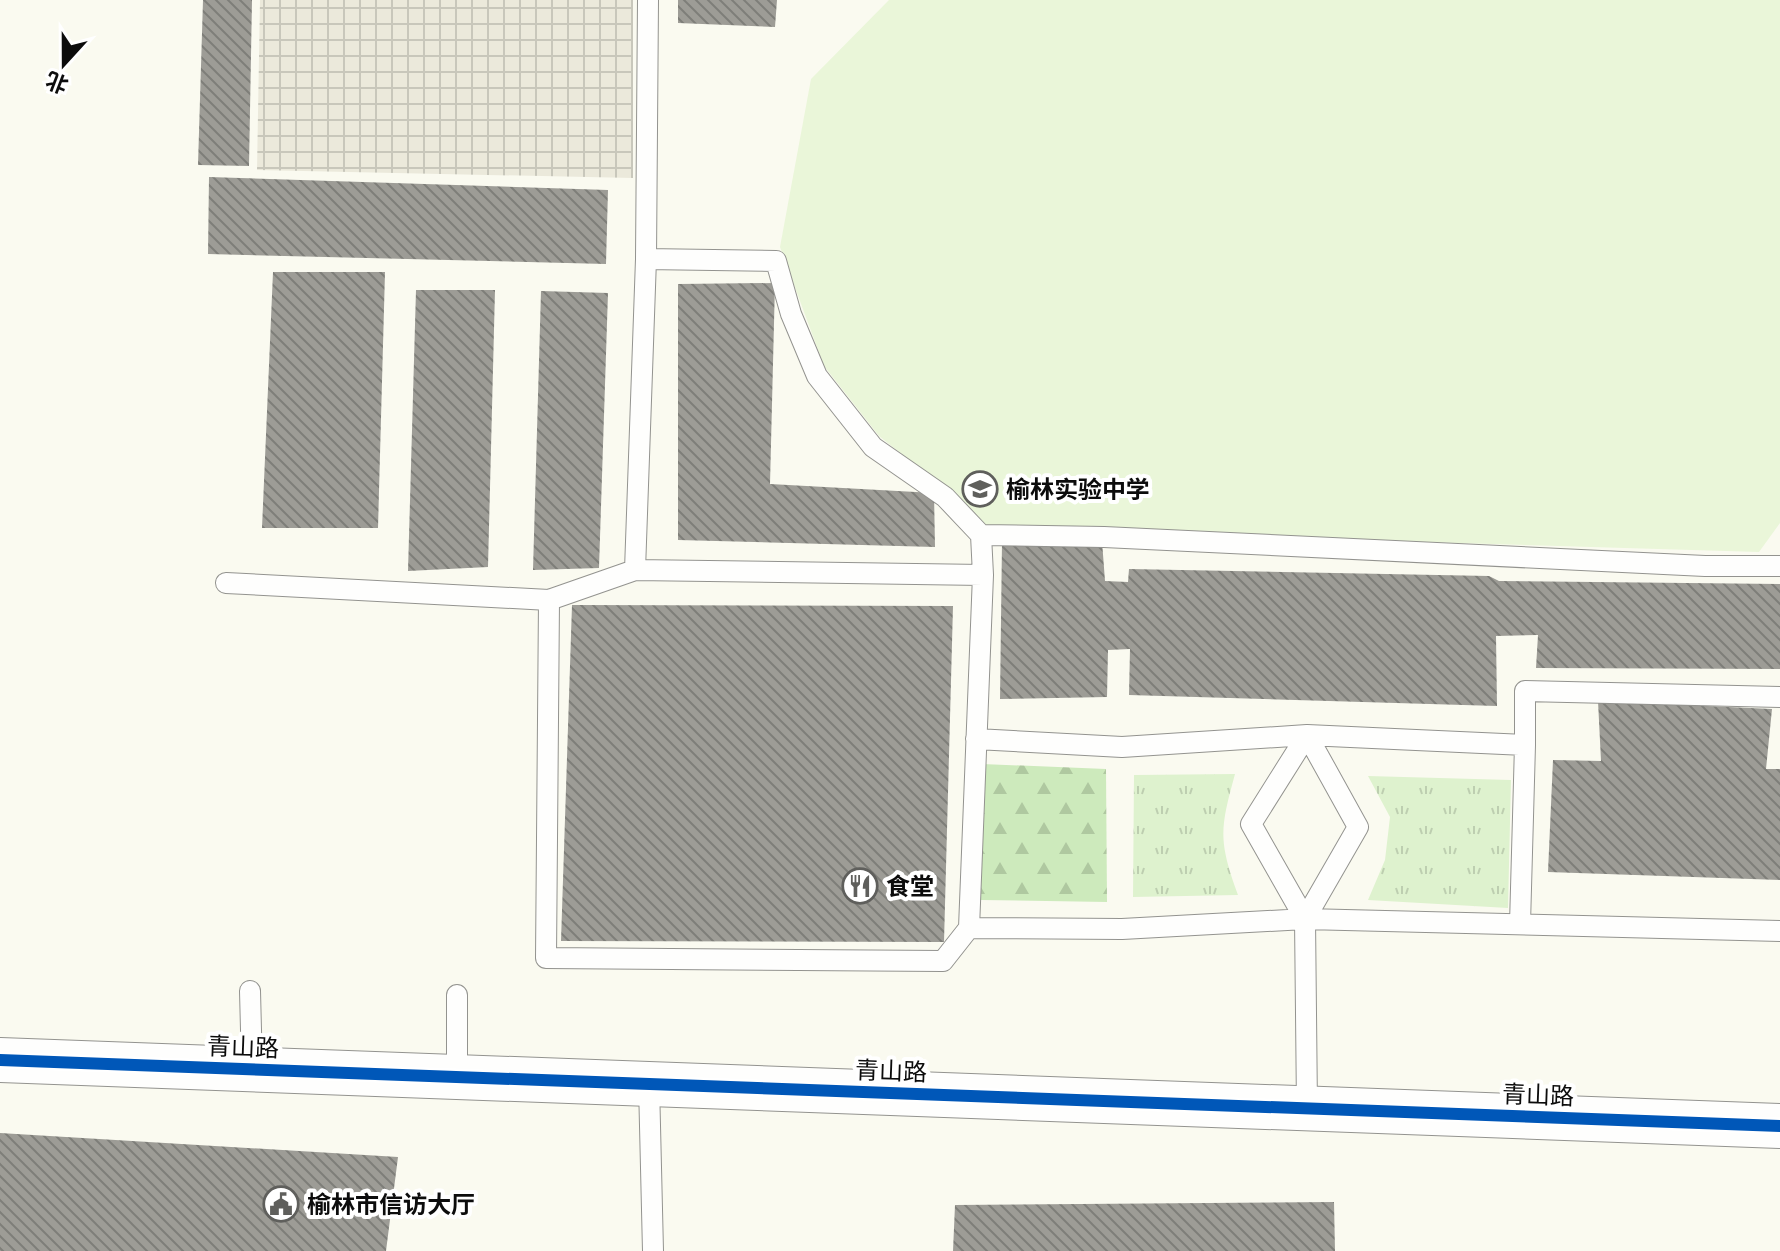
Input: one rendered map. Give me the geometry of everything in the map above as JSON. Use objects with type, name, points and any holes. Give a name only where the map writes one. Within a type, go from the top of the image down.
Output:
[{"type":"street","name":"青山路","points":[[0,1060],[1780,1126]]},
{"type":"lane","points":[[635,570],[646,259],[648,0]]},
{"type":"lane","points":[[549,600],[546,958],[943,961],[969,928],[983,575],[981,535],[945,497],[873,447],[817,376],[791,314],[776,261],[646,259]]},
{"type":"lane","points":[[981,535],[1120,537],[1689,565],[1780,566]]},
{"type":"lane","points":[[226,583],[549,600],[635,570],[983,575]]},
{"type":"lane","points":[[1520,924],[1525,691],[1780,697]]},
{"type":"lane","points":[[976,739],[1122,747],[1307,735],[1525,745]]},
{"type":"lane","points":[[1305,919],[1358,827],[1307,735]]},
{"type":"lane","points":[[1307,735],[1251,824],[1305,919],[1307,1108]]},
{"type":"lane","points":[[969,928],[1122,929],[1305,919],[1780,931]]},
{"type":"lane","points":[[250,991],[252,1069]]},
{"type":"lane","points":[[457,995],[457,1077]]},
{"type":"lane","points":[[649,1084],[653,1251]]},
{"type":"green space","points":[[889,0],[1780,0],[1780,523],[1759,552],[986,529],[939,484],[879,436],[824,366],[780,247],[811,79]]},
{"type":"green space","points":[[982,764],[1106,769],[1107,902],[981,900]]},
{"type":"green space","points":[[1235,774],[1223,834],[1227,861],[1238,895],[1133,897],[1134,775]]},
{"type":"green space","points":[[1368,776],[1511,780],[1508,908],[1368,900],[1385,860],[1390,817]]},
{"type":"shaded area","points":[[260,0],[633,0],[633,178],[257,170]]},
{"type":"building","points":[[203,0],[252,0],[249,166],[198,165]]},
{"type":"building","points":[[678,0],[777,0],[775,27],[678,23]]},
{"type":"building","points":[[209,177],[608,190],[606,264],[208,254]]},
{"type":"building","points":[[273,272],[385,272],[378,528],[262,528]]},
{"type":"building","points":[[775,283],[770,484],[934,493],[935,547],[678,540],[678,284]]},
{"type":"building","points":[[416,290],[495,290],[488,567],[408,571]]},
{"type":"building","points":[[541,291],[608,293],[599,568],[533,570]]},
{"type":"building","points":[[1102,541],[1105,581],[1128,582],[1129,569],[1489,576],[1499,581],[1780,584],[1780,669],[1536,668],[1538,635],[1496,636],[1497,706],[1129,695],[1130,649],[1108,650],[1107,697],[1000,699],[1002,542]]},
{"type":"building","points":[[572,605],[953,606],[944,942],[561,941]]},
{"type":"building","points":[[1598,701],[1772,709],[1766,769],[1780,769],[1780,880],[1548,872],[1553,760],[1601,761]]},
{"type":"building","points":[[0,1133],[398,1157],[386,1251],[0,1251]]},
{"type":"building","points":[[1334,1202],[1335,1251],[953,1251],[955,1205]]},
{"type":"cycle path","points":[[0,1060],[1780,1126]]},
{"type":"place","name":"榆林实验中学","points":[[980,489]]},
{"type":"place","name":"食堂","points":[[860,886]]},
{"type":"place","name":"榆林市信访大厅","points":[[281,1204]]}]
